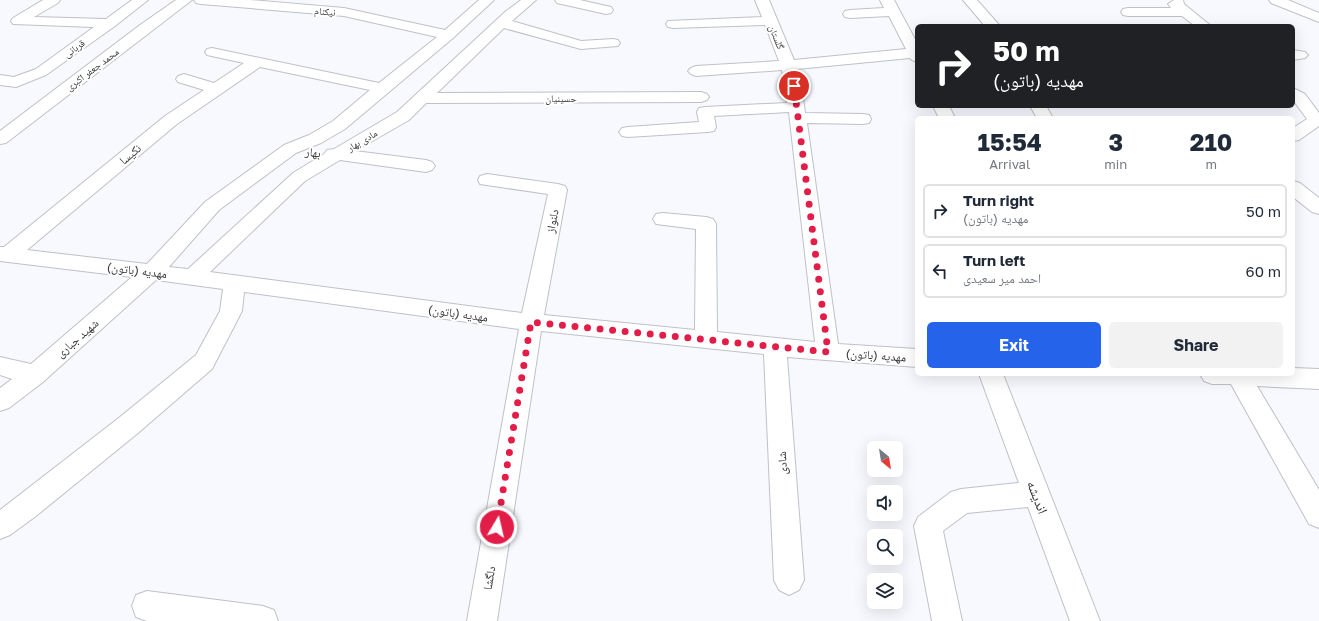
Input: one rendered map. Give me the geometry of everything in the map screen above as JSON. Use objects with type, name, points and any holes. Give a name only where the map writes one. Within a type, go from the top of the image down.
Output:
[{"type":"street","points":[[52,0],[18,21],[110,23]]},
{"type":"street","name":"قربانی","points":[[1,81],[16,82],[41,72],[141,0]]},
{"type":"street","name":"محمد جعفر اکبری","points":[[0,139],[145,28],[185,0]]},
{"type":"street","name":"نیکنام","points":[[201,0],[281,3],[344,12],[448,35]]},
{"type":"street","points":[[344,12],[362,0]]},
{"type":"street","points":[[152,272],[212,206],[290,149],[315,139],[339,125],[448,35],[487,0]]},
{"type":"street","name":"مادی بهار","points":[[192,277],[299,177],[403,116],[502,23],[529,0]]},
{"type":"street","points":[[562,0],[606,10]]},
{"type":"street","name":"گلستان","points":[[762,0],[790,70],[828,352]]},
{"type":"street","points":[[970,0],[991,24]]},
{"type":"street","points":[[1153,0],[1182,5],[1202,24]]},
{"type":"street","points":[[1276,0],[1319,18]]},
{"type":"street","points":[[1128,12],[1182,5]]},
{"type":"street","points":[[850,14],[890,6],[915,53]]},
{"type":"street","points":[[673,24],[771,21]]},
{"type":"street","points":[[502,23],[581,45],[613,43]]},
{"type":"street","points":[[212,52],[382,88]]},
{"type":"street","points":[[696,71],[790,70],[915,55]]},
{"type":"street","name":"نکیسا","points":[[4,255],[171,120],[258,61]]},
{"type":"street","points":[[184,80],[216,89]]},
{"type":"street","points":[[1295,94],[1318,120],[1295,135]]},
{"type":"street","name":"حسینیان","points":[[422,98],[701,97]]},
{"type":"street","points":[[628,132],[708,127],[705,112],[797,113],[863,119]]},
{"type":"street","name":"بهار","points":[[290,149],[426,166]]},
{"type":"street","name":"دلنواز","points":[[487,180],[558,190],[531,322]]},
{"type":"street","points":[[1295,189],[1319,208]]},
{"type":"street","points":[[663,219],[706,224],[706,339]]},
{"type":"street","name":"مهدیه (باتون)","points":[[4,255],[192,277],[493,318],[828,352],[915,358]]},
{"type":"street","name":"شهید جباری","points":[[0,401],[35,375],[152,272]]},
{"type":"street","points":[[0,526],[26,508],[204,362],[231,311],[235,283]]},
{"type":"street","name":"دلگشا","points":[[482,621],[531,322]]},
{"type":"street","name":"شادی","points":[[775,346],[789,580]]},
{"type":"street","points":[[0,366],[35,375]]},
{"type":"street","name":"اندیشه","points":[[992,376],[1085,621]]},
{"type":"street","points":[[1239,376],[1319,515]]},
{"type":"street","points":[[1278,376],[1319,379]]},
{"type":"street","points":[[946,621],[928,526],[962,501],[1037,494]]},
{"type":"street","points":[[147,606],[263,621]]},
{"type":"route","points":[[497,527],[531,322],[828,352],[794,86]]}]
